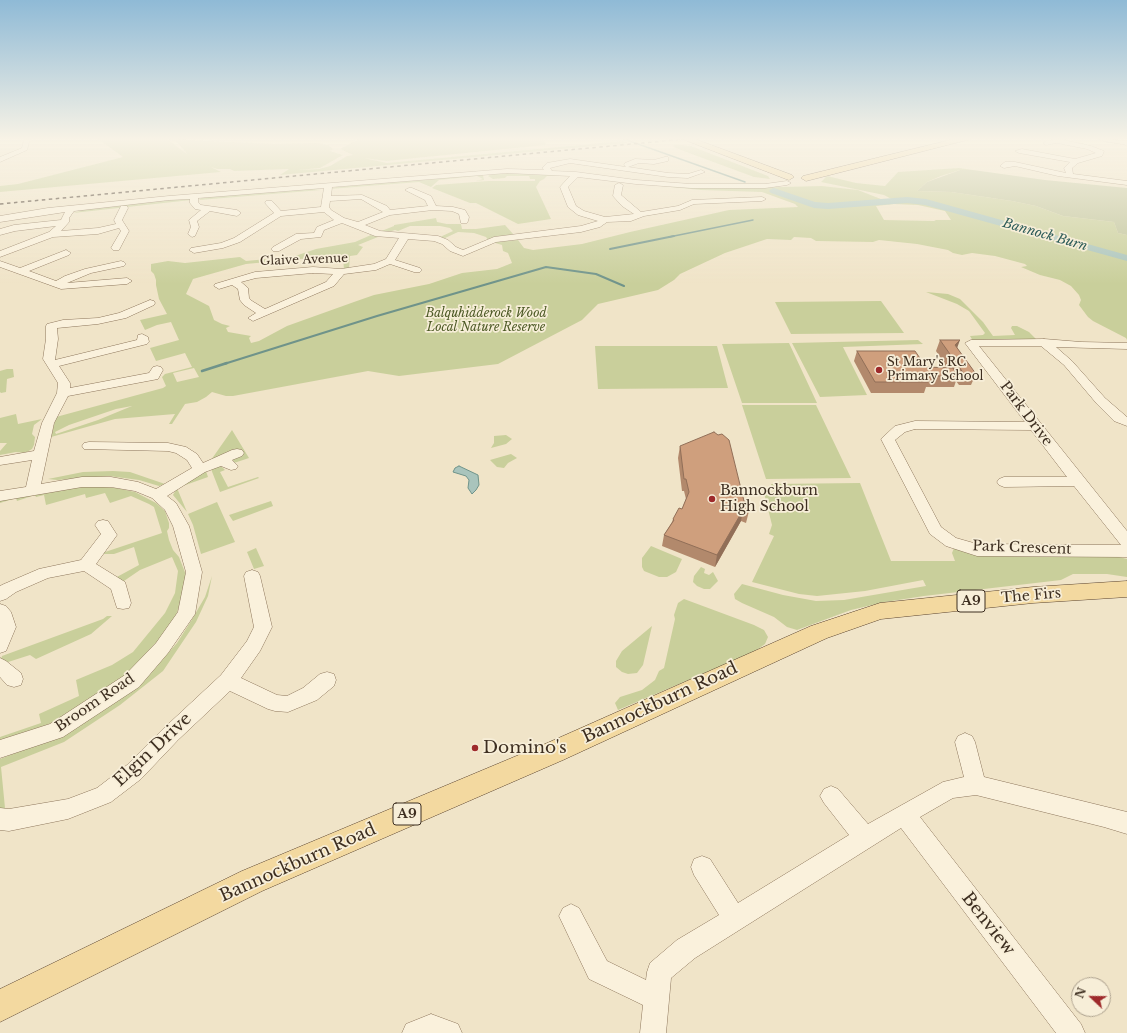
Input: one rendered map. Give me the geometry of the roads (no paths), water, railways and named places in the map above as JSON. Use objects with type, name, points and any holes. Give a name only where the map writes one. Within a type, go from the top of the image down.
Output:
[{"type":"main road","name":"The Firs","points":[[819,632],[880,611],[1033,594],[1127,589]]},
{"type":"main road","name":"Bannockburn Road","points":[[0,1006],[252,881],[554,752],[819,632]]},
{"type":"street","points":[[0,218],[72,208],[194,196],[312,187]]},
{"type":"street","points":[[328,187],[326,204],[328,212],[341,220],[358,225],[378,234],[422,236],[440,239],[453,249],[474,257]]},
{"type":"street","points":[[564,187],[572,207],[581,213],[605,220],[620,219],[680,208],[692,202],[748,198],[762,199]]},
{"type":"street","points":[[618,187],[616,192],[618,196],[625,204],[640,215]]},
{"type":"street","points":[[410,190],[428,198],[433,208]]},
{"type":"street","points":[[194,196],[194,203],[196,206],[223,211],[234,210]]},
{"type":"street","points":[[194,250],[223,245],[237,240],[266,220],[279,214],[362,197],[384,208],[388,213]]},
{"type":"street","points":[[672,201],[684,206]]},
{"type":"street","points":[[269,203],[279,214]]},
{"type":"street","points":[[52,234],[65,222],[65,218],[72,208]]},
{"type":"street","points":[[116,248],[125,231],[118,220],[124,208]]},
{"type":"street","points":[[358,225],[388,213],[433,208],[453,209],[462,212],[467,219]]},
{"type":"street","points":[[192,234],[194,227],[193,220],[208,209]]},
{"type":"street","points":[[276,249],[299,236],[318,237],[324,226],[341,220]]},
{"type":"street","points":[[464,252],[494,240],[581,229],[597,225],[605,220]]},
{"type":"street","points":[[0,232],[14,228],[65,222]]},
{"type":"street","points":[[0,254],[52,234],[98,231],[121,225]]},
{"type":"street","points":[[405,236],[390,261],[417,270]]},
{"type":"street","points":[[19,272],[60,255]]},
{"type":"street","name":"Glaive Avenue","points":[[219,286],[255,275],[313,270],[341,272],[367,269],[390,261]]},
{"type":"street","points":[[0,264],[19,272],[67,287],[127,281]]},
{"type":"street","points":[[57,284],[68,278],[88,271],[121,264]]},
{"type":"street","points":[[253,318],[330,284],[341,272]]},
{"type":"street","points":[[232,281],[243,288],[244,298],[248,303],[264,313]]},
{"type":"street","points":[[33,489],[48,423],[63,393],[64,384],[49,359],[52,339],[51,326],[64,323],[98,321],[122,316],[150,303]]},
{"type":"street","points":[[52,364],[143,341]]},
{"type":"street","points":[[1044,342],[1068,362],[1101,401],[1119,418],[1127,422]]},
{"type":"street","name":"Park Drive","points":[[1127,346],[1081,345],[1044,342],[971,343],[1034,426],[1127,542]]},
{"type":"street","points":[[1068,362],[1070,351],[1081,345]]},
{"type":"street","points":[[63,393],[86,390],[112,383],[154,376],[157,370]]},
{"type":"street","name":"Park Crescent","points":[[1034,426],[915,425],[900,429],[888,438],[935,530],[951,542],[977,550],[1127,551]]},
{"type":"street","points":[[89,446],[168,447],[181,450],[192,457],[200,469]]},
{"type":"street","points":[[157,495],[200,469],[227,463],[238,453]]},
{"type":"street","points":[[0,461],[40,454]]},
{"type":"street","name":"Broom Road","points":[[0,496],[33,489],[82,482],[111,482],[138,487],[157,495],[171,507],[176,515],[194,572],[186,614],[162,648],[132,680],[56,731],[0,749]]},
{"type":"street","points":[[1004,482],[1078,482]]},
{"type":"street","points":[[0,595],[10,588],[46,574],[86,565],[109,535],[104,525]]},
{"type":"street","points":[[86,565],[119,586],[123,603]]},
{"type":"street","name":"Elgin Drive","points":[[0,819],[9,820],[68,809],[104,795],[134,772],[171,734],[228,681],[254,646],[263,627],[252,576]]},
{"type":"street","points":[[0,611],[5,616],[7,627],[0,646]]},
{"type":"street","points":[[0,666],[14,679]]},
{"type":"street","points":[[228,681],[275,703],[288,704],[310,694],[327,680]]},
{"type":"street","points":[[965,742],[976,785]]},
{"type":"street","points":[[653,1033],[659,972],[686,950],[735,919],[904,814],[950,789],[976,785],[1104,816],[1127,824]]},
{"type":"street","points":[[831,796],[865,838]]},
{"type":"street","name":"Benview","points":[[904,814],[1072,1033]]},
{"type":"street","points":[[702,867],[735,919]]},
{"type":"street","points":[[571,916],[598,970],[656,999]]},
{"type":"street","points":[[414,1033],[431,1027],[449,1033]]},
{"type":"water","points":[[459,466],[478,475],[479,485],[472,494],[468,488],[469,480],[466,476],[453,472],[455,468]]},
{"type":"waterway","name":"Bannock Burn","points":[[774,191],[814,205],[828,206],[907,200],[926,202],[1127,258]]},
{"type":"waterway","points":[[669,237],[753,220]]},
{"type":"waterway","points":[[610,249],[674,236]]},
{"type":"waterway","points":[[224,364],[377,316],[546,267],[596,274],[624,286]]},
{"type":"waterway","points":[[202,371],[227,363]]},
{"type":"railway","points":[[0,204],[177,187]]},
{"type":"place","name":"St Mary's RC Primary School","points":[[879,370]]},
{"type":"place","name":"Bannockburn High School","points":[[712,499]]},
{"type":"place","name":"Domino's","points":[[475,748]]},
{"type":"park label","name":"Balquhidderock Wood Local Nature Reserve","points":[[486,321]]}]
